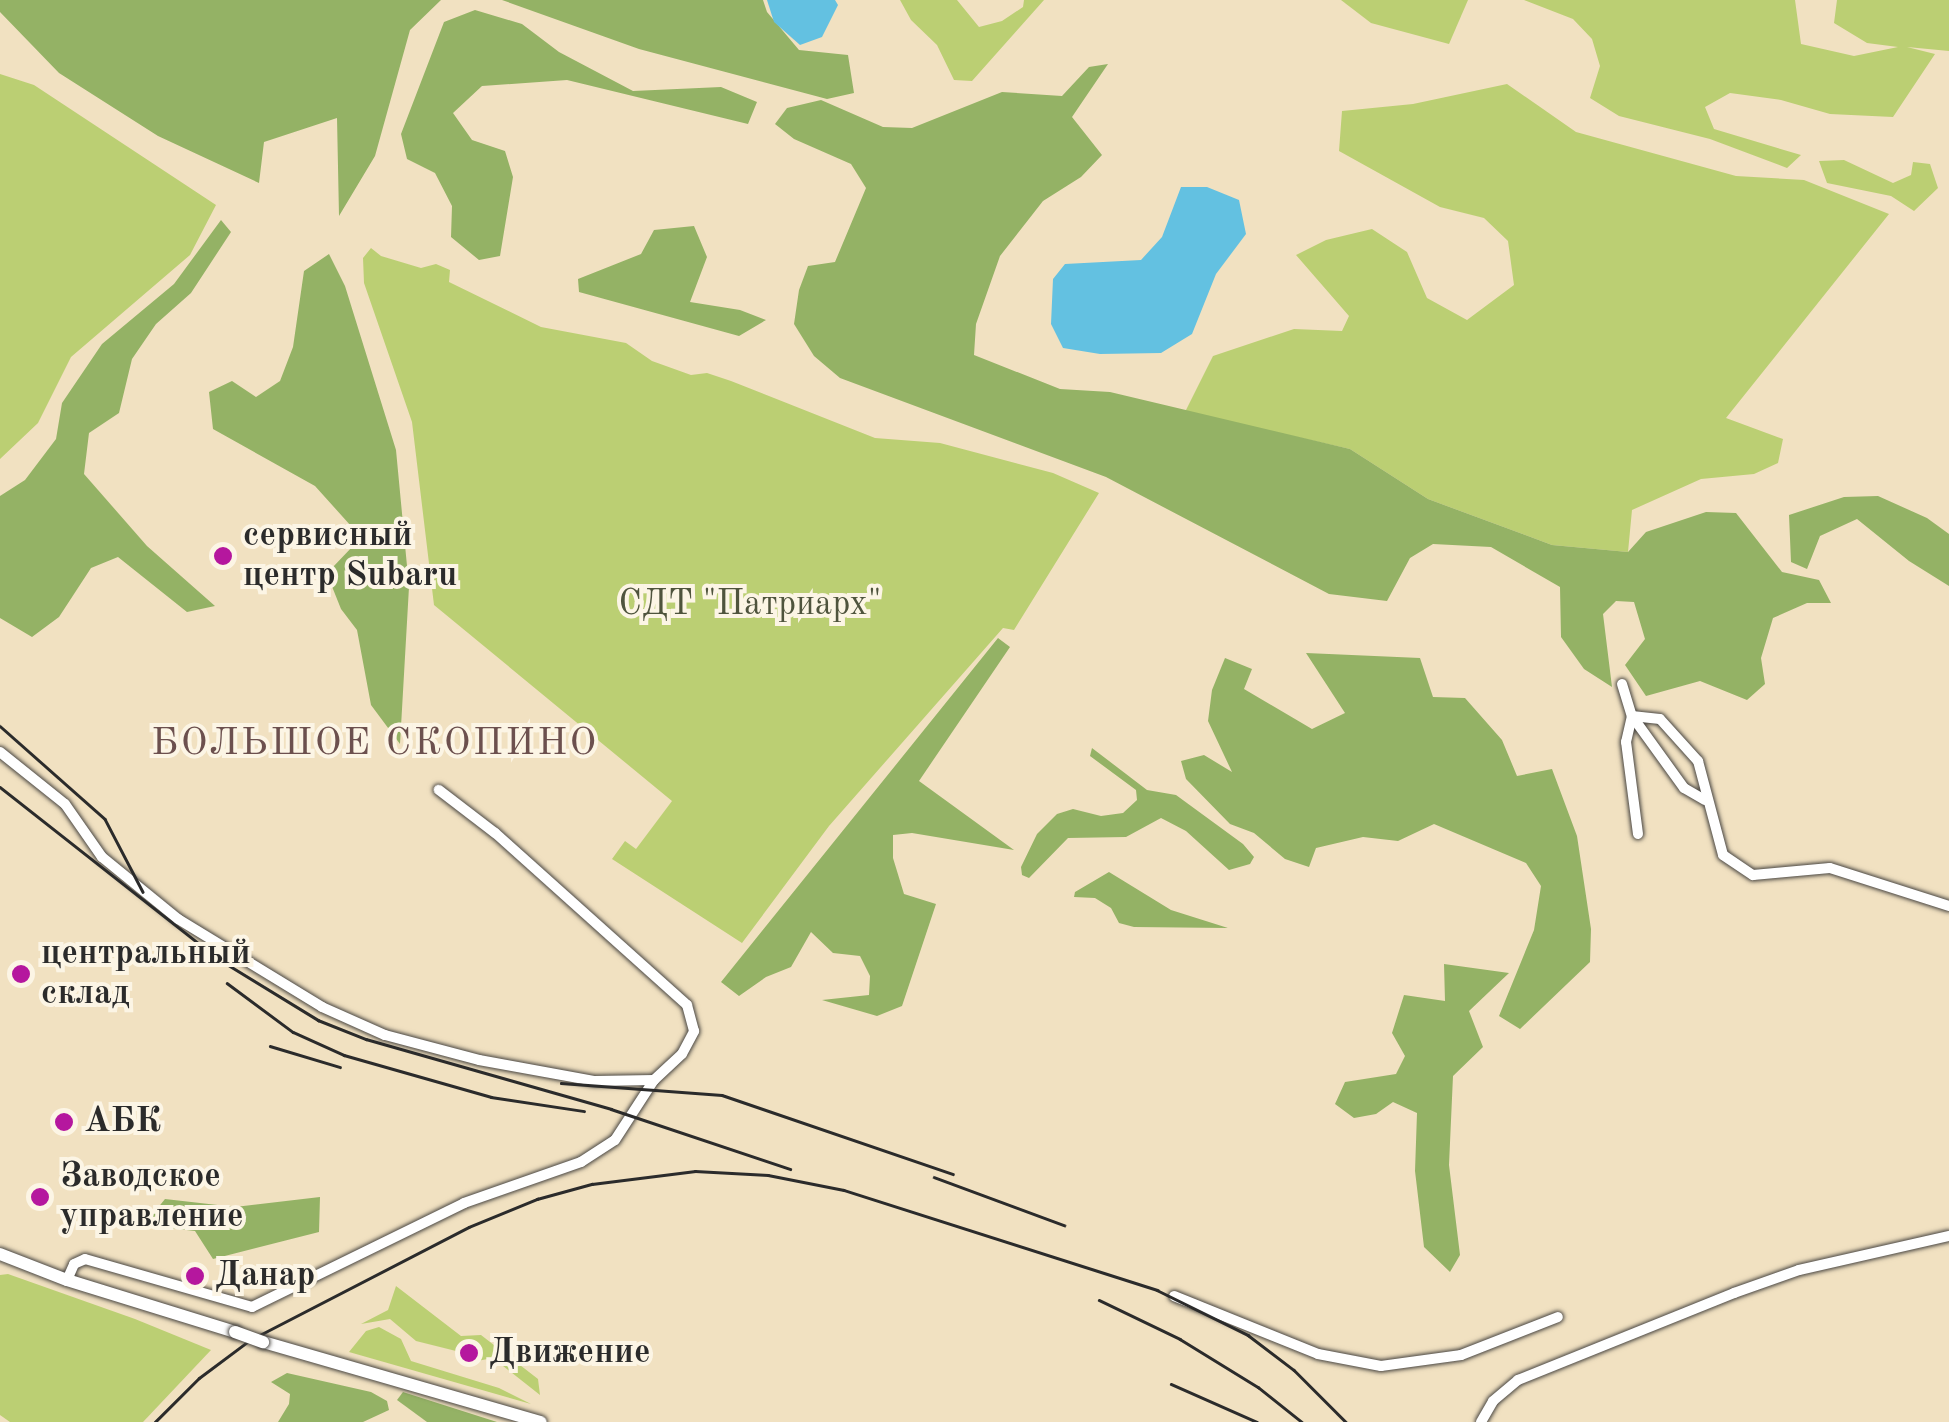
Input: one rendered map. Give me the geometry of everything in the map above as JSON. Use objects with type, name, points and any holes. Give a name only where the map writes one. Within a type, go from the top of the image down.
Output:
[{"type":"main road","points":[[0,1254],[67,1280],[263,1342],[541,1422]]},
{"type":"street","points":[[1622,684],[1632,716],[1684,788],[1706,800]]},
{"type":"street","points":[[1632,716],[1660,719],[1698,761],[1723,855],[1753,876],[1830,868],[1949,906]]},
{"type":"street","points":[[1632,716],[1626,742],[1638,834]]},
{"type":"street","points":[[0,752],[65,804],[102,857],[178,919],[322,1007],[386,1035],[479,1060],[595,1081],[654,1080]]},
{"type":"street","points":[[67,1280],[74,1264],[85,1259],[252,1307],[464,1203],[582,1162],[615,1140],[654,1080],[672,1066],[691,1038],[695,1021],[688,1005],[495,833],[439,790]]},
{"type":"street","points":[[1480,1422],[1492,1401],[1518,1380],[1734,1293],[1799,1270],[1949,1236]]},
{"type":"street","points":[[1174,1296],[1307,1350],[1366,1365],[1412,1365],[1461,1355],[1558,1317]]},
{"type":"green space","points":[[0,0],[441,0],[410,30],[375,156],[339,216],[337,118],[264,142],[259,183],[158,136],[59,73],[0,12]]},
{"type":"green space","points":[[502,0],[763,0],[767,12],[799,50],[848,55],[854,93],[827,99],[639,49]]},
{"type":"green space","points":[[900,0],[957,0],[979,27],[1002,21],[1023,7],[1024,0],[1044,0],[972,81],[954,80],[937,45],[911,20]]},
{"type":"green space","points":[[1341,0],[1468,0],[1449,44],[1371,23]]},
{"type":"green space","points":[[1524,0],[1795,0],[1801,44],[1854,56],[1898,47],[1867,43],[1834,23],[1837,0],[1949,0],[1949,51],[1907,47],[1935,54],[1893,117],[1830,114],[1781,100],[1730,93],[1705,107],[1714,129],[1801,155],[1787,168],[1710,139],[1619,116],[1590,98],[1600,66],[1592,39],[1573,19]]},
{"type":"green space","points":[[475,10],[522,24],[559,52],[633,91],[721,87],[757,102],[748,124],[567,80],[482,86],[453,113],[472,140],[505,151],[513,177],[500,256],[479,260],[451,237],[452,206],[435,173],[407,159],[401,134],[444,22]]},
{"type":"green space","points":[[1108,64],[1072,117],[1102,155],[1081,177],[1043,201],[1000,256],[976,324],[974,355],[1060,389],[1110,392],[1350,449],[1428,499],[1552,545],[1628,552],[1646,532],[1706,512],[1736,513],[1782,572],[1819,580],[1831,603],[1807,603],[1773,618],[1761,658],[1765,684],[1747,700],[1700,681],[1646,696],[1625,665],[1645,639],[1634,602],[1616,601],[1603,614],[1612,687],[1584,669],[1561,637],[1560,587],[1491,547],[1433,544],[1410,558],[1387,601],[1329,594],[1106,477],[840,378],[814,356],[794,324],[799,290],[808,266],[835,262],[866,188],[851,164],[794,139],[775,124],[787,108],[821,100],[883,127],[912,128],[1002,92],[1062,96],[1089,67]]},
{"type":"green space","points":[[0,74],[34,85],[216,205],[190,255],[71,357],[38,423],[0,459]]},
{"type":"green space","points":[[1507,84],[1576,132],[1736,176],[1804,180],[1889,214],[1726,418],[1783,439],[1778,463],[1754,474],[1701,479],[1632,510],[1628,552],[1552,545],[1428,499],[1350,449],[1185,412],[1213,356],[1294,329],[1342,331],[1349,316],[1296,255],[1326,240],[1372,229],[1407,252],[1427,298],[1467,320],[1514,285],[1508,241],[1484,218],[1440,207],[1339,151],[1342,111],[1413,104]]},
{"type":"green space","points":[[1844,160],[1893,183],[1911,175],[1913,162],[1930,164],[1938,188],[1914,211],[1891,196],[1827,183],[1819,161]]},
{"type":"green space","points":[[221,220],[231,232],[191,293],[156,324],[132,359],[119,413],[89,433],[84,474],[147,546],[215,606],[187,612],[118,557],[91,568],[59,617],[32,637],[0,618],[0,496],[25,480],[56,439],[62,403],[102,344],[174,284]]},
{"type":"green space","points":[[694,226],[707,257],[690,302],[740,310],[766,320],[739,336],[579,292],[578,279],[641,254],[654,230]]},
{"type":"green space","name":"СДТ \"Патриарх\"","points":[[371,248],[381,256],[421,268],[436,264],[450,270],[449,282],[541,327],[626,343],[652,361],[691,375],[707,373],[731,381],[875,438],[940,443],[1053,473],[1099,493],[1014,630],[1003,628],[829,826],[742,943],[612,859],[625,841],[636,849],[672,801],[434,605],[412,422],[364,283],[363,258]]},
{"type":"green space","points":[[329,254],[345,286],[396,450],[409,587],[400,744],[371,705],[357,630],[341,609],[331,584],[332,568],[353,546],[351,526],[315,486],[213,429],[209,392],[232,381],[256,397],[280,381],[293,347],[304,271]]},
{"type":"green space","points":[[1878,496],[1927,518],[1949,534],[1949,586],[1909,561],[1857,519],[1820,536],[1807,569],[1791,562],[1789,515],[1844,497]]},
{"type":"green space","points":[[998,638],[1010,647],[919,781],[1014,850],[912,833],[893,835],[893,858],[904,894],[936,904],[902,1006],[877,1016],[822,1000],[869,995],[870,976],[860,956],[833,953],[811,932],[791,967],[766,977],[739,996],[721,982]]},
{"type":"green space","points":[[1306,653],[1420,658],[1433,697],[1465,698],[1502,740],[1517,776],[1552,769],[1577,836],[1591,929],[1590,962],[1520,1029],[1499,1016],[1534,930],[1541,886],[1526,863],[1434,824],[1398,841],[1363,837],[1316,848],[1309,867],[1285,859],[1254,833],[1230,824],[1186,779],[1181,761],[1204,755],[1232,772],[1208,721],[1212,690],[1225,658],[1252,669],[1244,689],[1312,729],[1345,713]]},
{"type":"green space","points":[[1092,748],[1147,790],[1176,795],[1243,844],[1254,857],[1250,864],[1229,870],[1186,831],[1161,818],[1126,837],[1068,838],[1029,878],[1022,875],[1021,867],[1037,834],[1057,814],[1073,809],[1101,816],[1123,813],[1137,800],[1136,790],[1090,756]]},
{"type":"green space","points":[[1109,872],[1171,910],[1228,928],[1134,927],[1119,923],[1111,908],[1095,898],[1074,897],[1075,892]]},
{"type":"green space","points":[[1444,964],[1509,973],[1469,1011],[1483,1047],[1453,1076],[1449,1165],[1460,1255],[1450,1272],[1424,1247],[1415,1171],[1417,1113],[1393,1102],[1376,1114],[1354,1118],[1335,1104],[1345,1082],[1396,1074],[1405,1056],[1392,1033],[1404,995],[1445,1001]]},
{"type":"green space","points":[[320,1197],[319,1232],[213,1259],[195,1231],[144,1225],[165,1199],[235,1207]]},
{"type":"green space","points":[[8,1274],[211,1350],[143,1422],[10,1422],[0,1415],[0,1275]]},
{"type":"green space","points":[[396,1286],[461,1336],[481,1335],[538,1379],[540,1395],[493,1358],[477,1361],[480,1348],[463,1343],[460,1352],[416,1341],[390,1319],[361,1324],[388,1310]]},
{"type":"green space","points":[[379,1327],[401,1339],[411,1361],[499,1388],[531,1404],[349,1352],[366,1331]]},
{"type":"green space","points":[[287,1373],[371,1392],[387,1401],[389,1410],[363,1422],[278,1422],[289,1404],[290,1394],[271,1382]]},
{"type":"green space","points":[[403,1392],[497,1422],[427,1422],[397,1400]]},
{"type":"water","points":[[767,0],[835,0],[838,5],[822,37],[800,45],[774,22]]},
{"type":"water","points":[[1181,187],[1207,187],[1239,200],[1246,234],[1216,274],[1192,334],[1161,353],[1100,354],[1063,348],[1051,324],[1053,279],[1065,264],[1141,260],[1162,237]]},
{"type":"railway","points":[[0,726],[105,819],[143,892]]},
{"type":"railway","points":[[0,787],[217,958],[318,1020],[366,1039],[611,1109],[790,1169]]},
{"type":"railway","points":[[227,983],[293,1032],[344,1055],[491,1097],[584,1111]]},
{"type":"railway","points":[[270,1046],[340,1067]]},
{"type":"railway","points":[[561,1083],[722,1095],[953,1174]]},
{"type":"railway","points":[[155,1422],[199,1378],[250,1340],[469,1227],[537,1199],[592,1184],[695,1171],[768,1175],[844,1190],[1157,1290],[1248,1335],[1294,1370],[1346,1422]]},
{"type":"railway","points":[[934,1177],[1064,1225]]},
{"type":"railway","points":[[1099,1300],[1180,1339],[1258,1387],[1302,1422]]},
{"type":"railway","points":[[1171,1384],[1257,1422]]},
{"type":"place","name":"сервисный центр Subaru","points":[[223,556]]},
{"type":"place","name":"центральный склад","points":[[21,974]]},
{"type":"place","name":"АБК","points":[[64,1122]]},
{"type":"place","name":"Заводское управление","points":[[40,1197]]},
{"type":"place","name":"Данар","points":[[195,1276]]},
{"type":"place","name":"Движение","points":[[469,1353]]},
{"type":"district","name":"БОЛЬШОЕ СКОПИНО","points":[[375,745]]}]
